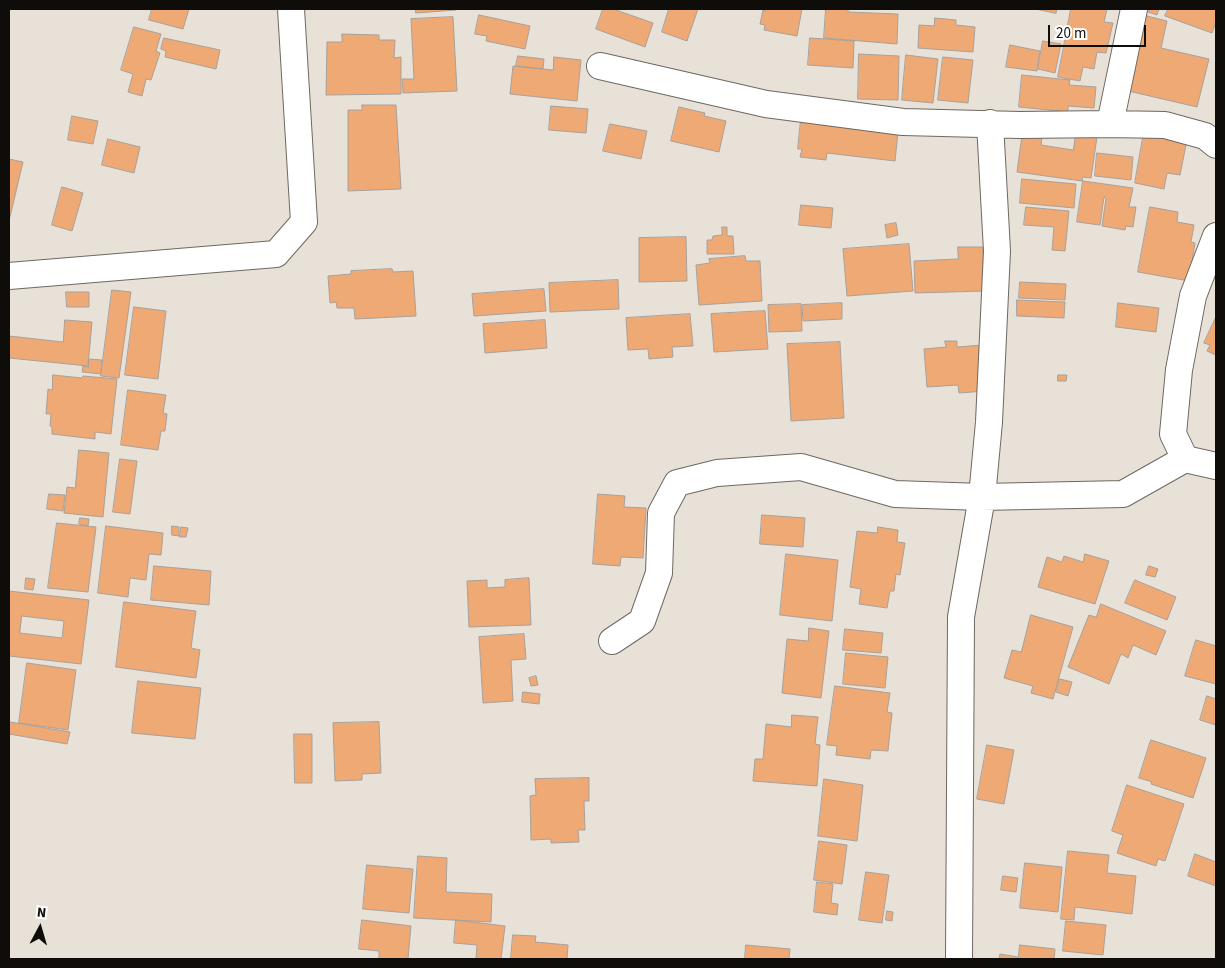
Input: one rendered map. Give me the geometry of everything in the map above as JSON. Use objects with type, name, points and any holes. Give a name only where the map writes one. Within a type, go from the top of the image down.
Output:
[{"type":"street","points":[[9,276],[276,254],[304,222],[291,9]]},
{"type":"street","points":[[1110,124],[1134,9]]},
{"type":"street","points":[[600,66],[766,104],[903,122],[1020,125],[1165,125],[1205,136],[1216,146]]},
{"type":"street","points":[[959,959],[960,617],[982,497],[989,422],[997,251],[990,124]]},
{"type":"street","points":[[1185,460],[1173,434],[1179,370],[1192,296],[1216,236]]},
{"type":"street","points":[[612,642],[642,621],[659,572],[661,513],[677,483],[717,473],[801,467],[894,494],[982,497],[1123,494],[1185,460],[1216,466]]},
{"type":"building","points":[[152,9],[189,9],[183,29],[149,20]]},
{"type":"building","points":[[416,9],[456,9],[456,10],[416,13]]},
{"type":"building","points":[[603,9],[613,9],[653,23],[645,47],[596,29]]},
{"type":"building","points":[[669,9],[698,9],[687,41],[662,32]]},
{"type":"building","points":[[765,9],[802,9],[797,36],[764,30],[765,25],[760,24],[763,10],[765,11]]},
{"type":"building","points":[[826,9],[848,9],[848,12],[898,14],[897,44],[824,38]]},
{"type":"building","points":[[1036,9],[1057,9],[1056,13]]},
{"type":"building","points":[[1071,9],[1107,9],[1104,22],[1113,23],[1106,53],[1097,52],[1094,69],[1083,67],[1080,81],[1058,77]]},
{"type":"building","points":[[1149,9],[1159,9],[1157,15],[1148,12]]},
{"type":"building","points":[[1168,9],[1216,9],[1216,22],[1212,33],[1165,16]]},
{"type":"building","points":[[479,15],[530,26],[525,49],[486,41],[487,36],[475,34]]},
{"type":"building","points":[[1143,15],[1167,21],[1161,48],[1209,59],[1197,107],[1124,90]]},
{"type":"building","points":[[453,17],[457,91],[403,93],[402,79],[414,79],[411,19]]},
{"type":"building","points":[[935,18],[956,20],[956,25],[975,27],[973,52],[918,48],[919,25],[934,26]]},
{"type":"building","points":[[134,27],[161,34],[156,51],[160,53],[151,80],[146,79],[142,96],[128,92],[133,74],[121,70]]},
{"type":"building","points":[[342,34],[379,35],[379,40],[395,40],[394,58],[401,57],[401,94],[326,95],[327,42],[342,42]]},
{"type":"building","points":[[164,38],[220,50],[216,69],[165,57],[166,51],[161,49]]},
{"type":"building","points":[[810,38],[854,41],[853,68],[808,65]]},
{"type":"building","points":[[1043,41],[1061,44],[1055,73],[1038,69]]},
{"type":"building","points":[[1010,45],[1040,51],[1037,71],[1006,67]]},
{"type":"building","points":[[859,54],[899,56],[898,100],[858,99]]},
{"type":"building","points":[[906,55],[938,59],[933,103],[902,100]]},
{"type":"building","points":[[518,56],[544,59],[543,69],[516,66]]},
{"type":"building","points":[[554,57],[581,60],[577,101],[510,94],[513,66],[553,70]]},
{"type":"building","points":[[943,57],[973,60],[968,103],[938,100]]},
{"type":"building","points":[[1022,75],[1070,80],[1069,85],[1096,87],[1094,108],[1068,106],[1068,112],[1019,107]]},
{"type":"building","points":[[362,105],[396,105],[401,189],[348,191],[348,110],[362,110]]},
{"type":"building","points":[[551,106],[588,109],[586,133],[549,130]]},
{"type":"building","points":[[679,107],[705,113],[704,116],[726,121],[719,152],[671,141]]},
{"type":"building","points":[[72,116],[98,121],[93,144],[68,140]]},
{"type":"building","points":[[801,120],[898,132],[895,161],[827,153],[826,160],[800,157],[802,149],[798,149]]},
{"type":"building","points":[[610,124],[647,131],[641,159],[603,151]]},
{"type":"building","points":[[1144,132],[1188,135],[1180,175],[1167,173],[1164,189],[1135,183]]},
{"type":"building","points":[[1076,134],[1097,137],[1091,178],[1083,177],[1082,181],[1017,172],[1022,135],[1042,138],[1041,145],[1073,150]]},
{"type":"building","points":[[108,139],[140,147],[134,173],[102,165]]},
{"type":"building","points":[[1097,153],[1133,157],[1131,180],[1095,176]]},
{"type":"building","points":[[9,159],[23,162],[9,221]]},
{"type":"building","points":[[1022,179],[1076,184],[1074,208],[1020,203]]},
{"type":"building","points":[[1083,181],[1133,188],[1129,207],[1136,207],[1133,227],[1126,226],[1125,230],[1102,226],[1106,198],[1104,197],[1100,225],[1077,222]]},
{"type":"building","points":[[62,187],[83,193],[72,231],[52,225]]},
{"type":"building","points":[[801,205],[833,208],[831,228],[799,225]]},
{"type":"building","points":[[1026,207],[1069,211],[1065,251],[1052,250],[1054,227],[1024,225]]},
{"type":"building","points":[[1150,207],[1178,212],[1177,222],[1194,225],[1191,242],[1195,243],[1189,281],[1138,272]]},
{"type":"building","points":[[896,223],[898,235],[887,238],[885,225]]},
{"type":"building","points":[[722,227],[727,227],[727,236],[733,236],[734,254],[707,254],[707,240],[712,240],[713,236],[722,235]]},
{"type":"building","points":[[686,237],[687,281],[639,282],[639,238]]},
{"type":"building","points":[[909,244],[913,291],[847,296],[843,249]]},
{"type":"building","points":[[958,247],[983,247],[984,291],[915,293],[914,261],[958,259]]},
{"type":"building","points":[[745,256],[746,261],[760,261],[762,301],[699,305],[696,265],[710,263],[709,259]]},
{"type":"building","points":[[392,269],[393,272],[413,271],[416,316],[355,319],[354,308],[337,308],[336,302],[330,303],[328,276],[351,274],[351,271]]},
{"type":"building","points":[[618,280],[619,309],[550,312],[549,283]]},
{"type":"building","points":[[1020,282],[1066,284],[1065,300],[1019,298]]},
{"type":"building","points":[[544,289],[546,311],[474,316],[472,294]]},
{"type":"building","points":[[112,290],[131,292],[119,378],[101,376]]},
{"type":"building","points":[[66,292],[89,292],[89,307],[67,307]]},
{"type":"building","points":[[1017,300],[1065,302],[1064,318],[1017,316]]},
{"type":"building","points":[[842,303],[842,319],[803,321],[802,305]]},
{"type":"building","points":[[1118,303],[1159,308],[1156,332],[1116,327]]},
{"type":"building","points":[[801,304],[802,331],[769,332],[768,305]]},
{"type":"building","points":[[134,307],[166,311],[158,379],[125,375]]},
{"type":"building","points":[[765,311],[768,349],[714,352],[711,314]]},
{"type":"building","points":[[690,314],[693,346],[672,347],[673,357],[649,359],[648,349],[628,350],[626,318]]},
{"type":"building","points":[[1216,317],[1216,355],[1207,351],[1210,345],[1204,343]]},
{"type":"building","points":[[65,320],[92,322],[88,366],[9,358],[9,336],[63,342]]},
{"type":"building","points":[[545,320],[547,348],[485,353],[483,324]]},
{"type":"building","points":[[945,341],[957,341],[957,347],[983,345],[985,391],[959,393],[958,385],[927,387],[924,349],[946,347]]},
{"type":"building","points":[[840,342],[844,418],[791,421],[787,344]]},
{"type":"building","points":[[89,359],[102,360],[101,374],[82,372],[83,366],[88,367]]},
{"type":"building","points":[[53,375],[117,379],[111,434],[95,432],[95,439],[52,434],[52,427],[50,426],[51,414],[46,414],[48,389],[52,390]]},
{"type":"building","points":[[1058,375],[1067,375],[1066,381],[1058,381]]},
{"type":"building","points":[[128,390],[166,395],[163,413],[167,414],[165,431],[161,431],[158,450],[121,445]]},
{"type":"building","points":[[79,450],[109,453],[103,517],[64,513],[67,487],[75,488]]},
{"type":"building","points":[[120,459],[137,461],[130,514],[113,512]]},
{"type":"building","points":[[49,494],[65,495],[63,511],[47,509]]},
{"type":"building","points":[[598,494],[625,496],[624,507],[646,508],[643,558],[621,557],[620,566],[593,564]]},
{"type":"building","points":[[762,515],[805,518],[803,547],[760,544]]},
{"type":"building","points":[[80,518],[89,519],[88,526],[79,524]]},
{"type":"building","points":[[57,523],[96,527],[88,592],[48,588]]},
{"type":"building","points":[[106,526],[163,533],[161,555],[149,554],[146,580],[130,578],[128,597],[98,593]]},
{"type":"building","points":[[172,526],[179,527],[179,536],[172,535]]},
{"type":"building","points":[[181,527],[188,528],[186,537],[180,537]]},
{"type":"building","points":[[878,527],[898,530],[897,542],[905,543],[900,575],[896,574],[894,591],[890,591],[887,608],[859,604],[861,589],[850,587],[857,531],[877,533]]},
{"type":"building","points":[[786,554],[838,560],[832,621],[780,615]]},
{"type":"building","points":[[1085,554],[1109,561],[1095,604],[1038,587],[1047,557],[1062,562],[1064,556],[1083,562]]},
{"type":"building","points":[[154,566],[211,571],[209,605],[151,600]]},
{"type":"building","points":[[1149,566],[1158,569],[1155,577],[1146,575]]},
{"type":"building","points":[[26,578],[35,579],[33,590],[25,589]]},
{"type":"building","points":[[529,578],[531,625],[469,627],[467,581],[487,580],[487,588],[505,587],[505,580]]},
{"type":"building","points":[[1135,580],[1176,597],[1167,620],[1125,603]]},
{"type":"building","points":[[9,591],[89,600],[81,664],[9,656]],"holes":[[[22,616],[64,621],[62,638],[20,633]]]},
{"type":"building","points":[[124,602],[196,611],[191,648],[200,650],[196,678],[116,667]]},
{"type":"building","points":[[1101,604],[1166,631],[1156,655],[1133,645],[1128,658],[1121,654],[1109,684],[1068,667],[1089,615],[1096,617]]},
{"type":"building","points":[[1031,615],[1073,627],[1053,699],[1031,693],[1033,686],[1004,678],[1012,650],[1021,652]]},
{"type":"building","points":[[809,628],[829,631],[821,698],[782,693],[787,639],[808,641]]},
{"type":"building","points":[[845,629],[883,633],[881,653],[843,650]]},
{"type":"building","points":[[524,634],[526,659],[511,660],[513,701],[483,703],[479,637]]},
{"type":"building","points":[[1196,640],[1216,646],[1216,684],[1185,676]]},
{"type":"building","points":[[846,653],[888,657],[885,688],[843,684]]},
{"type":"building","points":[[27,663],[76,670],[68,730],[19,723]]},
{"type":"building","points":[[536,676],[538,685],[531,686],[529,678]]},
{"type":"building","points":[[1060,679],[1072,682],[1068,696],[1056,692]]},
{"type":"building","points":[[138,681],[201,688],[195,739],[132,733]]},
{"type":"building","points":[[835,686],[890,693],[887,712],[892,713],[888,751],[871,750],[870,759],[836,755],[837,746],[827,745]]},
{"type":"building","points":[[523,692],[540,694],[539,704],[522,702]]},
{"type":"building","points":[[1207,696],[1216,699],[1216,725],[1200,720]]},
{"type":"building","points":[[792,715],[818,717],[815,744],[820,745],[817,786],[753,781],[755,759],[763,759],[766,724],[791,727]]},
{"type":"building","points":[[10,722],[70,732],[67,744],[9,734]]},
{"type":"building","points":[[379,722],[381,773],[362,774],[362,780],[335,781],[333,723]]},
{"type":"building","points":[[294,734],[312,734],[312,783],[295,783]]},
{"type":"building","points":[[1151,740],[1206,758],[1193,798],[1139,778]]},
{"type":"building","points":[[987,745],[1014,750],[1004,804],[977,799]]},
{"type":"building","points":[[589,778],[589,801],[584,801],[585,830],[578,830],[579,842],[551,843],[551,839],[531,840],[530,796],[536,795],[535,779]]},
{"type":"building","points":[[824,779],[863,785],[857,841],[818,836]]},
{"type":"building","points":[[1127,785],[1184,804],[1165,861],[1158,859],[1156,866],[1117,853],[1123,835],[1112,831]]},
{"type":"building","points":[[819,841],[847,845],[842,884],[814,880]]},
{"type":"building","points":[[1068,851],[1109,855],[1107,873],[1136,876],[1132,914],[1075,907],[1074,920],[1061,919]]},
{"type":"building","points":[[1195,854],[1216,862],[1216,886],[1188,876]]},
{"type":"building","points":[[418,856],[447,858],[446,892],[492,894],[491,922],[414,918]]},
{"type":"building","points":[[1025,863],[1062,867],[1058,912],[1020,908]]},
{"type":"building","points":[[367,865],[413,869],[409,913],[363,909]]},
{"type":"building","points":[[866,872],[889,875],[882,923],[859,920]]},
{"type":"building","points":[[1003,876],[1018,878],[1016,892],[1001,890]]},
{"type":"building","points":[[817,882],[833,884],[831,903],[838,904],[837,915],[814,912]]},
{"type":"building","points":[[887,911],[893,912],[892,921],[886,920]]},
{"type":"building","points":[[362,920],[411,926],[408,959],[379,959],[379,951],[359,949]]},
{"type":"building","points":[[456,920],[505,926],[501,959],[476,959],[477,945],[454,943]]},
{"type":"building","points":[[1066,921],[1106,925],[1103,955],[1063,951]]},
{"type":"building","points":[[513,935],[536,936],[535,942],[568,945],[567,959],[511,959]]},
{"type":"building","points":[[746,945],[790,949],[789,959],[745,959]]},
{"type":"building","points":[[1020,945],[1055,949],[1054,959],[999,959],[1000,954],[1018,957]]}]
